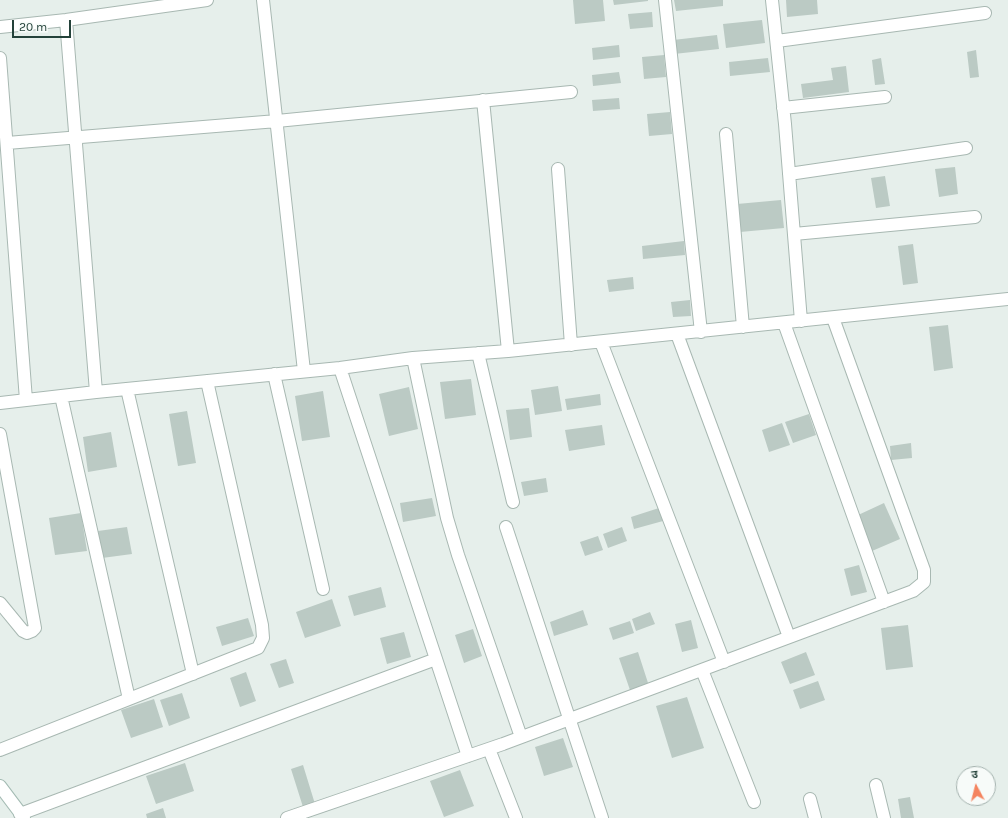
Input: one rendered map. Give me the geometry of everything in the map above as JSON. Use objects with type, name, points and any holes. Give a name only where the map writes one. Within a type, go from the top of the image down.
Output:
[{"type":"street","points":[[0,26],[66,20],[168,3],[207,0]]},
{"type":"street","points":[[264,0],[304,371]]},
{"type":"street","points":[[665,0],[701,332]]},
{"type":"street","points":[[772,0],[777,41],[801,321]]},
{"type":"street","points":[[777,41],[985,13]]},
{"type":"street","points":[[66,20],[96,392]]},
{"type":"street","points":[[0,58],[26,400]]},
{"type":"street","points":[[7,143],[277,121],[571,92]]},
{"type":"street","points":[[783,108],[885,97]]},
{"type":"street","points":[[483,100],[508,351]]},
{"type":"street","points":[[726,134],[743,328]]},
{"type":"street","points":[[789,174],[966,148]]},
{"type":"street","points":[[558,169],[571,345]]},
{"type":"street","points":[[794,234],[975,217]]},
{"type":"street","points":[[0,403],[340,368],[413,358],[508,351],[743,328],[1008,299]]},
{"type":"street","points":[[287,818],[569,720],[914,591],[924,582],[924,570],[832,318]]},
{"type":"street","points":[[784,323],[884,602]]},
{"type":"street","points":[[677,334],[789,637]]},
{"type":"street","points":[[601,342],[724,662]]},
{"type":"street","points":[[478,353],[513,502]]},
{"type":"street","points":[[413,358],[447,518],[521,737]]},
{"type":"street","points":[[340,368],[468,756]]},
{"type":"street","points":[[274,374],[323,589]]},
{"type":"street","points":[[0,750],[258,648],[263,638],[262,625],[207,381]]},
{"type":"street","points":[[128,389],[193,674]]},
{"type":"street","points":[[61,396],[129,699]]},
{"type":"street","points":[[0,434],[35,628],[27,633],[23,632],[0,603]]},
{"type":"street","points":[[506,527],[602,818]]},
{"type":"street","points":[[0,786],[22,816],[436,659]]},
{"type":"street","points":[[702,670],[754,802]]},
{"type":"street","points":[[489,749],[516,818]]},
{"type":"street","points":[[876,785],[884,818]]},
{"type":"street","points":[[810,800],[815,818]]},
{"type":"building","points":[[573,0],[603,0],[605,21],[575,24]]},
{"type":"building","points":[[613,0],[648,0],[648,1],[614,5]]},
{"type":"building","points":[[674,0],[723,0],[723,6],[676,11]]},
{"type":"building","points":[[786,0],[817,0],[818,14],[787,17]]},
{"type":"building","points":[[652,12],[653,27],[630,29],[628,14]]},
{"type":"building","points":[[762,20],[765,43],[726,48],[723,24]]},
{"type":"building","points":[[717,35],[719,49],[674,54],[673,40]]},
{"type":"building","points":[[619,45],[620,57],[593,60],[592,48]]},
{"type":"building","points":[[976,50],[979,77],[970,78],[967,52]]},
{"type":"building","points":[[664,55],[666,77],[644,79],[642,57]]},
{"type":"building","points":[[768,58],[770,72],[730,76],[729,62]]},
{"type":"building","points":[[881,58],[885,84],[875,85],[872,60]]},
{"type":"building","points":[[846,66],[849,92],[803,98],[801,84],[833,80],[831,68]]},
{"type":"building","points":[[619,72],[621,83],[593,86],[592,75]]},
{"type":"building","points":[[619,98],[620,109],[593,111],[592,100]]},
{"type":"building","points":[[670,112],[672,134],[649,136],[647,114]]},
{"type":"building","points":[[955,167],[958,194],[939,197],[935,169]]},
{"type":"building","points":[[885,176],[890,206],[876,208],[871,178]]},
{"type":"building","points":[[781,200],[784,228],[740,232],[737,204]]},
{"type":"building","points":[[684,241],[685,255],[643,259],[642,246]]},
{"type":"building","points":[[913,244],[918,283],[903,285],[898,246]]},
{"type":"building","points":[[633,277],[634,289],[609,292],[607,280]]},
{"type":"building","points":[[690,300],[691,316],[673,317],[671,302]]},
{"type":"building","points":[[948,325],[953,368],[934,371],[929,327]]},
{"type":"building","points":[[471,379],[476,415],[445,419],[440,382]]},
{"type":"building","points":[[558,386],[562,411],[535,415],[531,390]]},
{"type":"building","points":[[409,387],[418,429],[389,436],[379,394]]},
{"type":"building","points":[[323,391],[330,437],[302,441],[295,396]]},
{"type":"building","points":[[600,394],[601,405],[567,410],[565,399]]},
{"type":"building","points":[[529,408],[532,437],[510,440],[506,410]]},
{"type":"building","points":[[187,411],[196,463],[178,466],[169,414]]},
{"type":"building","points":[[809,414],[816,435],[793,443],[785,422]]},
{"type":"building","points":[[782,423],[790,445],[769,452],[762,430]]},
{"type":"building","points":[[602,425],[605,445],[569,451],[565,430]]},
{"type":"building","points":[[111,432],[117,467],[88,472],[83,437]]},
{"type":"building","points":[[911,443],[912,458],[891,460],[890,446]]},
{"type":"building","points":[[546,478],[548,492],[524,496],[521,482]]},
{"type":"building","points":[[432,498],[436,516],[403,522],[400,503]]},
{"type":"building","points":[[884,503],[900,539],[872,551],[856,516]]},
{"type":"building","points":[[659,508],[663,521],[634,529],[631,517]]},
{"type":"building","points":[[81,513],[87,551],[55,555],[49,518]]},
{"type":"building","points":[[127,527],[132,554],[102,558],[98,531]]},
{"type":"building","points":[[622,527],[627,541],[608,548],[603,534]]},
{"type":"building","points":[[598,536],[603,550],[585,556],[580,542]]},
{"type":"building","points":[[859,565],[867,592],[851,596],[844,569]]},
{"type":"building","points":[[381,587],[386,607],[354,616],[348,596]]},
{"type":"building","points":[[332,599],[341,626],[305,638],[296,612]]},
{"type":"building","points":[[583,610],[588,625],[554,636],[550,622]]},
{"type":"building","points":[[650,612],[655,624],[636,631],[632,619]]},
{"type":"building","points":[[248,618],[254,636],[222,646],[216,627]]},
{"type":"building","points":[[691,620],[698,648],[682,652],[675,624]]},
{"type":"building","points":[[630,621],[634,633],[613,640],[609,628]]},
{"type":"building","points":[[908,625],[913,667],[886,670],[881,628]]},
{"type":"building","points":[[473,629],[482,656],[464,663],[455,635]]},
{"type":"building","points":[[404,632],[411,657],[387,664],[380,638]]},
{"type":"building","points":[[638,652],[649,686],[631,693],[619,658]]},
{"type":"building","points":[[806,652],[815,675],[790,684],[781,662]]},
{"type":"building","points":[[286,659],[294,683],[279,688],[270,664]]},
{"type":"building","points":[[246,672],[256,701],[240,707],[230,678]]},
{"type":"building","points":[[818,681],[825,700],[800,709],[793,690]]},
{"type":"building","points":[[182,693],[190,718],[169,726],[160,700]]},
{"type":"building","points":[[687,697],[704,748],[672,758],[656,706]]},
{"type":"building","points":[[154,699],[163,727],[131,738],[121,710]]},
{"type":"building","points":[[563,738],[573,767],[544,776],[535,747]]},
{"type":"building","points":[[185,763],[194,791],[156,804],[146,776]]},
{"type":"building","points":[[303,765],[315,804],[303,807],[291,769]]},
{"type":"building","points":[[460,770],[474,806],[444,817],[430,781]]},
{"type":"building","points":[[910,797],[914,818],[901,818],[898,799]]},
{"type":"building","points":[[163,808],[166,818],[147,818],[146,814]]}]
